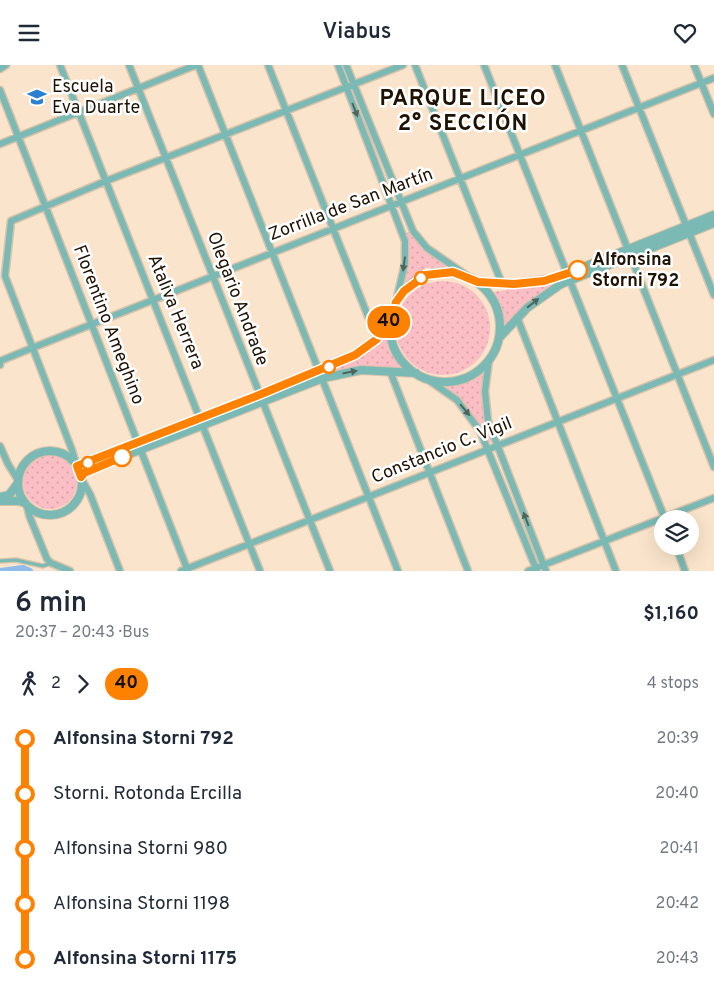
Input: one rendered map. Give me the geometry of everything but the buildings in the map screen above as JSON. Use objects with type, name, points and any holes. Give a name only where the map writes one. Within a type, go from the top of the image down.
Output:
[{"type":"street","points":[[0,69],[6,65]]},
{"type":"street","name":"Ataliva Herrera","points":[[60,65],[260,571]]},
{"type":"street","name":"Olegario Andrade","points":[[129,65],[260,399],[330,571]]},
{"type":"street","points":[[0,144],[197,65],[322,374],[398,571]]},
{"type":"street","points":[[268,65],[377,339]]},
{"type":"street","points":[[338,65],[405,241],[406,252],[391,320],[393,345],[406,366],[427,379],[463,407],[480,431],[537,569]]},
{"type":"street","points":[[346,65],[409,224],[421,242],[478,282],[492,297],[498,310],[499,338]]},
{"type":"street","points":[[120,571],[90,494],[76,465],[5,276],[9,224],[14,219],[46,205],[403,65]]},
{"type":"street","points":[[415,65],[502,284]]},
{"type":"street","points":[[484,65],[662,510]]},
{"type":"street","points":[[555,65],[714,467]]},
{"type":"street","points":[[622,65],[714,295]]},
{"type":"street","points":[[694,65],[714,114]]},
{"type":"street","name":"Zorrilla de San Martín","points":[[0,361],[332,228],[714,79]]},
{"type":"street","name":"Florentino Ameghino","points":[[0,90],[186,570]]},
{"type":"street","points":[[687,230],[714,215]]},
{"type":"street","points":[[478,282],[502,284],[529,283],[569,276],[687,230],[714,223]]},
{"type":"street","points":[[396,302],[409,286],[426,275],[439,272],[466,275]]},
{"type":"street","points":[[545,568],[488,421],[485,400],[489,360],[499,338],[517,317],[569,276]]},
{"type":"street","points":[[517,317],[616,571]]},
{"type":"street","points":[[0,501],[19,501],[43,514],[61,513],[76,502],[81,489],[82,478],[86,471],[139,446],[322,374],[355,355],[377,339],[391,320]]},
{"type":"street","points":[[427,379],[444,382],[461,379],[476,372],[489,360]]},
{"type":"street","name":"Constancio C. Vigil","points":[[186,570],[556,421],[714,360]]},
{"type":"street","points":[[322,374],[361,370],[416,373]]},
{"type":"street","points":[[390,371],[468,571]]},
{"type":"street","points":[[0,446],[18,481],[20,494],[26,504],[46,557],[51,563],[70,571]]},
{"type":"street","points":[[76,465],[139,446]]},
{"type":"street","points":[[0,497],[11,494],[26,462],[41,452],[60,453],[76,465]]},
{"type":"street","points":[[685,510],[714,498]]},
{"type":"street","points":[[528,571],[545,568],[604,541],[654,522]]},
{"type":"street","points":[[679,555],[685,571]]},
{"type":"lane","points":[[0,561],[16,560],[43,566],[51,563]]},
{"type":"shaded area","points":[[409,232],[422,247],[447,267],[426,268],[403,287],[407,261],[405,234]]},
{"type":"shaded area","points":[[443,281],[461,284],[476,295],[487,310],[490,328],[487,346],[476,361],[461,372],[443,375],[425,372],[410,361],[399,346],[396,328],[399,310],[410,295],[425,284]]},
{"type":"shaded area","points":[[562,281],[528,304],[503,327],[501,307],[493,292]]},
{"type":"shaded area","points":[[389,326],[393,350],[407,370],[368,366],[333,371],[371,349]]},
{"type":"shaded area","points":[[486,368],[481,398],[492,441],[490,443],[465,404],[444,385],[457,384]]},
{"type":"shaded area","points":[[45,455],[55,455],[65,459],[73,467],[77,482],[73,497],[65,505],[55,509],[45,509],[35,505],[27,497],[23,487],[23,477],[27,467],[35,459]]},
{"type":"waterway","points":[[0,571],[23,568],[30,571]]},
{"type":"bus line","name":"40","points":[[122,457],[84,473],[81,477],[77,466],[82,466],[200,417],[321,371],[355,355],[377,339],[391,320],[396,302],[404,291],[426,275],[439,272],[453,272],[466,275],[478,282],[514,284],[544,281],[578,270]]},
{"type":"place","name":"Escuela Eva Duarte","points":[[37,97]]},
{"type":"place","name":"Alfonsina Storni 792","points":[[578,270]]},
{"type":"district","name":"PARQUE LICEO 2° SECCIÓN","points":[[463,112]]}]
